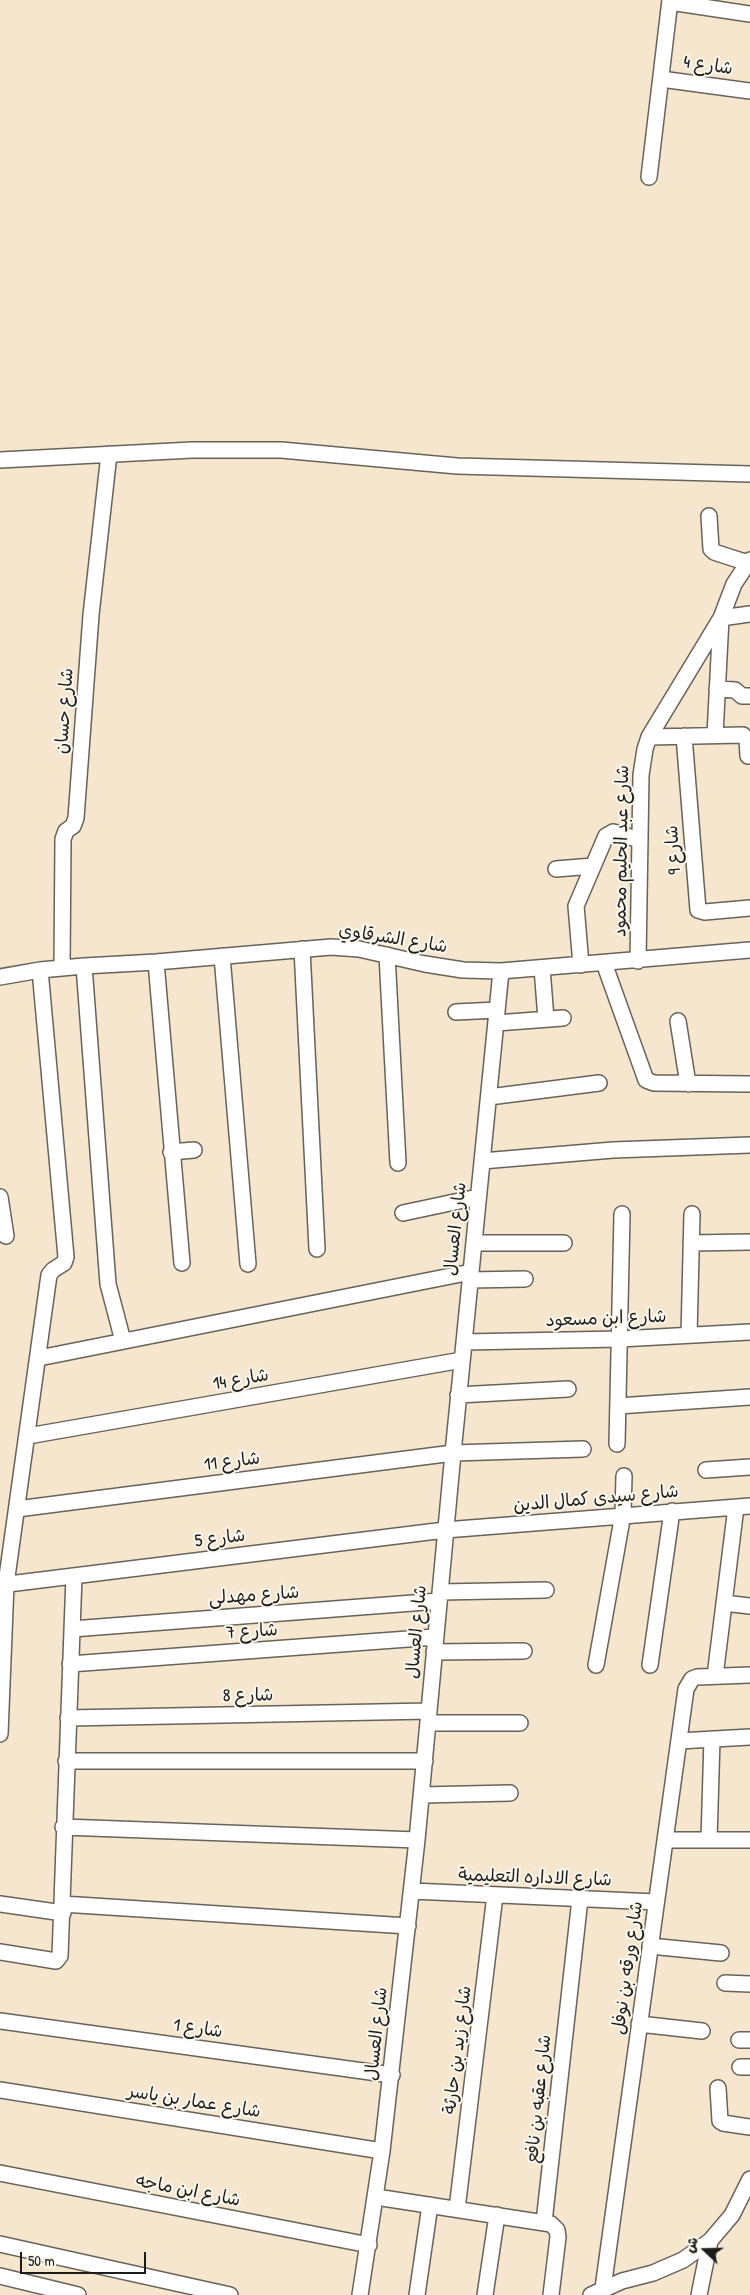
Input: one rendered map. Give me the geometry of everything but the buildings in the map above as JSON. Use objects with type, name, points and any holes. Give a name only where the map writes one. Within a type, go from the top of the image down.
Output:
[{"type":"street","points":[[649,177],[670,1],[750,14]]},
{"type":"street","name":"شارع 4","points":[[661,79],[750,91]]},
{"type":"street","points":[[0,460],[192,450],[281,450],[457,466],[750,474]]},
{"type":"street","name":"شارع حسان","points":[[62,968],[63,839],[66,831],[73,826],[76,818],[91,615],[109,454]]},
{"type":"street","points":[[709,516],[711,549],[714,552],[749,561]]},
{"type":"street","name":"شارع عبد الحليم محمود","points":[[638,960],[641,774],[649,737],[721,618],[734,584],[749,561]]},
{"type":"street","points":[[714,735],[721,618],[750,614]]},
{"type":"street","points":[[717,689],[735,690],[742,696],[750,696]]},
{"type":"street","points":[[649,737],[743,735],[748,740],[748,756]]},
{"type":"street","name":"شارع 9","points":[[684,736],[698,910],[705,912],[750,908]]},
{"type":"street","points":[[581,965],[576,906],[608,833],[613,832],[640,840]]},
{"type":"street","points":[[556,869],[593,866]]},
{"type":"street","points":[[302,949],[317,1249]]},
{"type":"street","name":"شارع الشرقاوي","points":[[0,977],[40,970],[302,949],[350,949],[463,970],[501,971],[750,951]]},
{"type":"street","points":[[387,955],[398,1163]]},
{"type":"street","points":[[222,956],[248,1264]]},
{"type":"street","points":[[156,962],[182,1262]]},
{"type":"street","points":[[604,963],[646,1080],[654,1083],[750,1084]]},
{"type":"street","points":[[84,966],[108,1284],[123,1341]]},
{"type":"street","points":[[542,968],[546,1019]]},
{"type":"street","points":[[0,1734],[3,1585],[28,1436],[50,1272],[62,1266],[66,1257],[40,970]]},
{"type":"street","name":"شارع العسال","points":[[360,2295],[376,2197],[392,2075],[412,1891],[458,1395],[501,971]]},
{"type":"street","points":[[456,1012],[546,1019],[563,1018]]},
{"type":"street","points":[[678,1021],[688,1084]]},
{"type":"street","points":[[488,1097],[599,1083]]},
{"type":"street","points":[[482,1161],[613,1150],[750,1145]]},
{"type":"street","points":[[171,1152],[194,1150]]},
{"type":"street","points":[[0,1197],[6,1236]]},
{"type":"street","points":[[403,1213],[478,1197]]},
{"type":"street","points":[[617,1444],[622,1214]]},
{"type":"street","points":[[689,1335],[692,1214]]},
{"type":"street","points":[[691,1243],[750,1242]]},
{"type":"street","points":[[474,1243],[564,1243]]},
{"type":"street","points":[[39,1358],[470,1276],[525,1278]]},
{"type":"street","name":"شارع ابن مسعود","points":[[464,1342],[620,1339],[750,1332]]},
{"type":"street","name":"شارع 14","points":[[28,1436],[462,1360]]},
{"type":"street","points":[[458,1395],[568,1389]]},
{"type":"street","points":[[618,1406],[750,1398]]},
{"type":"street","name":"شارع 11","points":[[17,1509],[453,1453],[583,1449]]},
{"type":"street","points":[[706,1470],[750,1468]]},
{"type":"street","points":[[596,1666],[623,1514],[624,1476]]},
{"type":"street","points":[[715,1676],[724,1603],[743,1506]]},
{"type":"street","name":"شارع سيدى كمال الدين","points":[[446,1530],[623,1514],[743,1506]]},
{"type":"street","points":[[650,1665],[672,1511]]},
{"type":"street","name":"شارع 5","points":[[3,1585],[446,1530]]},
{"type":"street","points":[[0,1952],[59,1960],[74,1576]]},
{"type":"street","name":"شارع مهدلى","points":[[72,1629],[439,1596],[546,1590]]},
{"type":"street","points":[[724,1603],[750,1606]]},
{"type":"street","name":"شارع 7","points":[[70,1664],[435,1644],[524,1651]]},
{"type":"street","name":"شارع ورقه بن نوفل","points":[[597,2292],[639,2024],[688,1684],[697,1676],[750,1675]]},
{"type":"street","name":"شارع 8","points":[[68,1718],[428,1717],[520,1723]]},
{"type":"street","points":[[679,1740],[750,1737]]},
{"type":"street","points":[[709,1840],[712,1739]]},
{"type":"street","points":[[66,1761],[425,1761]]},
{"type":"street","points":[[422,1795],[510,1793]]},
{"type":"street","points":[[64,1827],[417,1840]]},
{"type":"street","points":[[665,1840],[750,1840]]},
{"type":"street","name":"شارع الاداره التعليمية","points":[[412,1891],[656,1902]]},
{"type":"street","name":"شارع زيد بن حارثة","points":[[457,2209],[496,1896]]},
{"type":"street","name":"شارع عقبه بن نافع","points":[[544,2222],[580,1899]]},
{"type":"street","points":[[0,1904],[408,1926]]},
{"type":"street","points":[[650,1946],[721,1953]]},
{"type":"street","points":[[725,1983],[750,1984]]},
{"type":"street","name":"شارع 1","points":[[0,2021],[392,2075]]},
{"type":"street","points":[[639,2024],[702,2031]]},
{"type":"street","points":[[718,2088],[720,2121],[723,2124],[750,2127]]},
{"type":"street","name":"شارع عمار بن ياسر","points":[[0,2090],[382,2151]]},
{"type":"street","name":"شارع ابن ماجه","points":[[0,2173],[369,2245]]},
{"type":"street","points":[[597,2292],[620,2288],[661,2270],[683,2260],[710,2241],[732,2215],[750,2179]]},
{"type":"street","points":[[376,2197],[552,2224],[557,2230],[558,2237],[551,2295]]},
{"type":"street","points":[[417,2295],[430,2205]]},
{"type":"street","points":[[484,2295],[497,2215]]},
{"type":"street","points":[[700,2295],[710,2241]]},
{"type":"street","points":[[0,2244],[230,2295]]},
{"type":"street","points":[[0,2276],[78,2295]]}]
